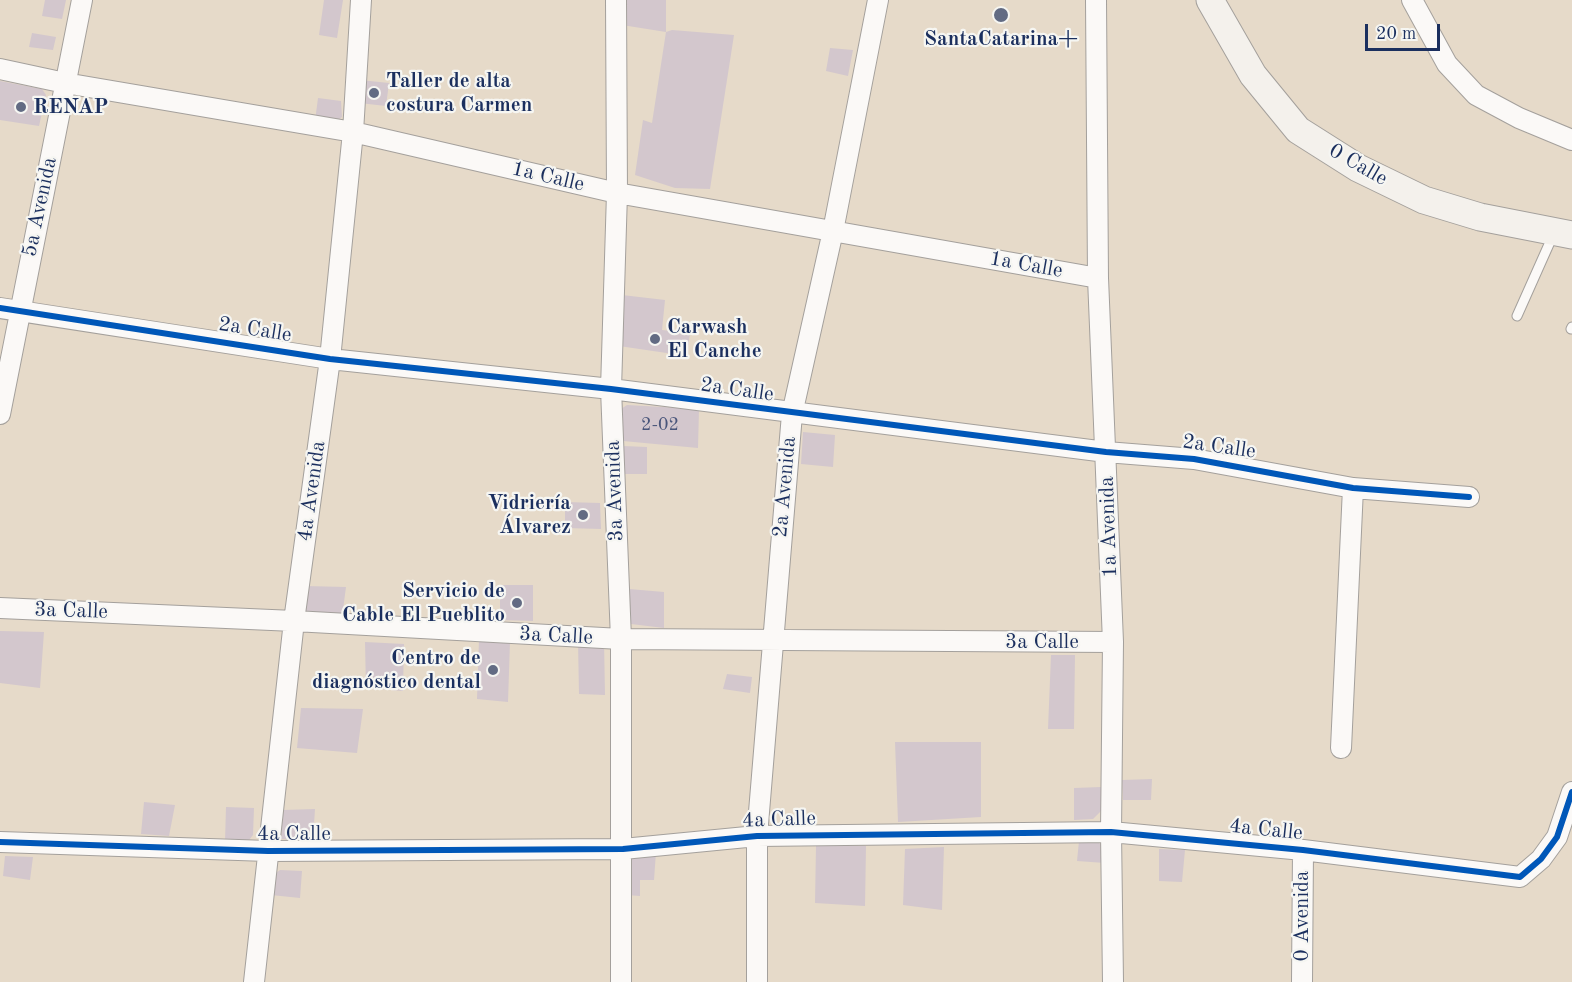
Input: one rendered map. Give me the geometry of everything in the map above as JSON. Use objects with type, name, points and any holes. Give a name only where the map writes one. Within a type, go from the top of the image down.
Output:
[{"type":"street","name":"5a Avenida","points":[[0,414],[9,308],[65,83],[82,0]]},
{"type":"street","name":"4a Avenida","points":[[254,982],[294,621],[330,359],[352,132],[361,0]]},
{"type":"street","name":"3a Avenida","points":[[616,0],[617,193],[611,389],[621,639],[623,849],[621,982]]},
{"type":"street","name":"2a Avenida","points":[[757,982],[757,836],[771,642],[792,414],[833,231],[878,0]]},
{"type":"street","name":"1a Avenida","points":[[1096,0],[1098,278],[1113,642],[1111,832],[1113,982]]},
{"type":"street","name":"0 Calle","points":[[1210,0],[1253,75],[1298,130],[1358,168],[1424,200],[1480,217],[1563,233]]},
{"type":"street","points":[[1412,0],[1447,64],[1476,95],[1519,118],[1572,140]]},
{"type":"street","name":"1a Calle","points":[[0,69],[65,83],[352,132],[617,193],[1098,278]]},
{"type":"street","name":"2a Calle","points":[[9,308],[330,359],[611,389],[792,414],[1106,452],[1194,459],[1353,488],[1469,497]]},
{"type":"street","points":[[1341,747],[1353,488]]},
{"type":"street","name":"3a Calle","points":[[0,608],[621,639],[771,642],[1113,642]]},
{"type":"street","name":"4a Calle","points":[[0,842],[268,851],[623,849],[757,836],[1111,832],[1303,850],[1520,877],[1541,860],[1557,837],[1572,792]]},
{"type":"street","name":"0 Avenida","points":[[1302,982],[1303,850]]},
{"type":"lane","points":[[1518,316],[1563,233]]},
{"type":"building","points":[[45,0],[66,0],[62,19],[42,16]]},
{"type":"building","points":[[324,0],[343,0],[337,38],[319,35]]},
{"type":"building","points":[[624,0],[666,0],[666,32],[622,25]]},
{"type":"building","points":[[672,30],[734,35],[710,189],[675,188],[635,175],[643,120],[652,123],[666,32]]},
{"type":"building","points":[[32,33],[56,37],[53,50],[29,47]]},
{"type":"building","points":[[830,48],[853,50],[848,76],[826,71]]},
{"type":"building","name":"Taller de alta costura Carmen","points":[[360,80],[389,83],[386,106],[359,103]]},
{"type":"building","name":"RENAP","points":[[0,81],[42,89],[46,95],[39,126],[0,120]]},
{"type":"building","points":[[318,98],[341,101],[342,117],[334,123],[315,121]]},
{"type":"building","points":[[622,295],[665,300],[662,330],[690,333],[687,356],[619,346]]},
{"type":"building","points":[[627,405],[699,409],[698,448],[623,441],[621,409]]},
{"type":"building","points":[[803,432],[835,435],[833,467],[801,464]]},
{"type":"building","points":[[623,446],[647,447],[647,474],[624,474]]},
{"type":"building","name":"Vidriería Álvarez","points":[[565,502],[600,503],[601,529],[565,528]]},
{"type":"building","name":"Servicio de Cable El Pueblito","points":[[500,585],[533,585],[533,621],[500,620]]},
{"type":"building","points":[[305,586],[346,587],[342,617],[302,614]]},
{"type":"building","points":[[629,589],[664,592],[664,628],[631,624]]},
{"type":"building","points":[[0,631],[44,632],[40,688],[0,683]]},
{"type":"building","name":"Centro de diagnóstico dental","points":[[479,640],[510,642],[508,702],[477,699]]},
{"type":"building","points":[[578,641],[604,641],[605,695],[579,694]]},
{"type":"building","points":[[365,642],[404,644],[403,691],[366,688]]},
{"type":"building","points":[[1051,655],[1075,655],[1074,729],[1048,729]]},
{"type":"building","points":[[727,674],[752,677],[750,693],[723,689]]},
{"type":"building","points":[[301,708],[363,709],[357,753],[297,748]]},
{"type":"building","points":[[895,742],[981,742],[981,817],[898,822]]},
{"type":"building","points":[[1152,779],[1151,800],[1123,800],[1122,780]]},
{"type":"building","points":[[1101,787],[1102,810],[1093,819],[1074,820],[1074,788]]},
{"type":"building","points":[[144,802],[175,805],[169,836],[141,834]]},
{"type":"building","points":[[226,807],[254,808],[253,835],[246,844],[225,842]]},
{"type":"building","points":[[315,809],[313,840],[281,839],[283,810]]},
{"type":"building","points":[[1079,841],[1099,843],[1106,848],[1105,863],[1077,861]]},
{"type":"building","points":[[816,846],[866,846],[865,906],[815,903]]},
{"type":"building","points":[[944,847],[942,910],[903,905],[905,849]]},
{"type":"building","points":[[1159,849],[1185,850],[1182,882],[1159,881]]},
{"type":"building","points":[[627,852],[656,852],[654,880],[640,880],[640,896],[626,895]]},
{"type":"building","points":[[5,856],[33,857],[30,880],[3,876]]},
{"type":"building","points":[[280,870],[302,871],[300,898],[271,895],[273,875]]},
{"type":"cycle path","points":[[0,308],[330,359],[611,389],[1106,452],[1194,459],[1353,488],[1469,497]]},
{"type":"cycle path","points":[[0,842],[268,851],[623,849],[757,836],[1111,832],[1303,850],[1520,877],[1541,859],[1557,837],[1572,792]]},
{"type":"place","name":"SantaCatarina+","points":[[1001,15]]},
{"type":"place","name":"Taller de alta costura Carmen","points":[[374,93]]},
{"type":"place","name":"RENAP","points":[[21,107]]},
{"type":"place","name":"Carwash El Canche","points":[[655,339]]},
{"type":"place","name":"Vidriería Álvarez","points":[[583,515]]},
{"type":"place","name":"Servicio de Cable El Pueblito","points":[[517,603]]},
{"type":"place","name":"Centro de diagnóstico dental","points":[[493,670]]}]
